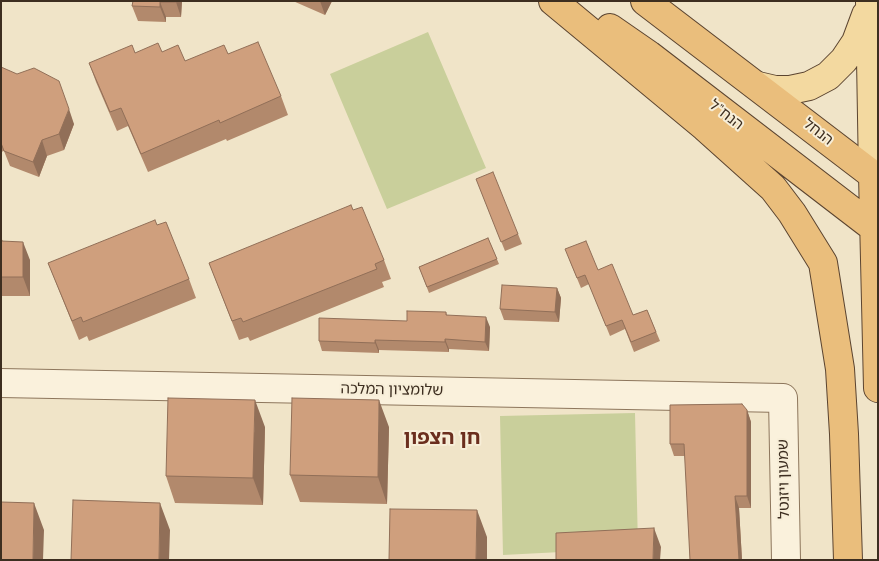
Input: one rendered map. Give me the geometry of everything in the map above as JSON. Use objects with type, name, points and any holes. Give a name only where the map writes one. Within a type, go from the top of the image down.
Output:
[{"type":"highway","points":[[553,1],[705,126],[773,188],[792,213],[823,262],[840,369],[848,560]]},
{"type":"highway","name":"הנח\"ל","points":[[572,1],[649,55],[876,230]]},
{"type":"highway","points":[[645,1],[758,86]]},
{"type":"highway","name":"הנחל","points":[[758,86],[875,176]]},
{"type":"highway","points":[[875,176],[878,388]]},
{"type":"main road","points":[[758,86],[775,90],[790,90],[809,86],[828,76],[844,60],[856,42],[865,21],[870,1]]},
{"type":"main road","points":[[870,1],[875,176]]},
{"type":"street","name":"שלומציון המלכה","points":[[1,383],[783,398]]},
{"type":"street","name":"שמעון ויזנטל","points":[[783,398],[786,560]]},
{"type":"green space","points":[[428,32],[486,168],[387,209],[330,74]]},
{"type":"green space","points":[[635,413],[638,548],[503,555],[500,416]]},
{"type":"building","points":[[133,1],[176,2],[160,2],[160,7],[132,6]]},
{"type":"building","points":[[258,42],[281,96],[220,123],[219,120],[141,154],[121,108],[110,112],[89,63],[132,45],[135,53],[158,43],[162,52],[178,45],[185,61],[224,45],[228,54]]},
{"type":"building","points":[[1,67],[17,74],[34,68],[59,81],[69,109],[59,134],[42,140],[33,162],[4,151],[1,143]]},
{"type":"building","points":[[493,172],[518,234],[501,242],[476,179]]},
{"type":"building","points":[[351,205],[353,210],[362,207],[384,260],[375,264],[377,269],[243,322],[241,318],[232,321],[209,263]]},
{"type":"building","points":[[155,220],[157,225],[166,222],[189,279],[83,322],[81,317],[72,321],[48,263]]},
{"type":"building","points":[[488,238],[497,259],[427,287],[419,267]]},
{"type":"building","points":[[1,241],[23,242],[23,277],[1,277]]},
{"type":"building","points":[[586,241],[598,270],[612,264],[633,315],[647,310],[656,332],[631,342],[622,320],[606,326],[585,275],[577,278],[565,249]]},
{"type":"building","points":[[502,285],[557,288],[555,312],[500,309]]},
{"type":"building","points":[[407,311],[446,312],[446,315],[486,317],[485,342],[445,339],[445,342],[375,340],[375,343],[319,341],[319,318],[407,321]]},
{"type":"building","points":[[168,398],[255,400],[253,478],[166,476]]},
{"type":"building","points":[[292,398],[379,400],[378,477],[290,475]]},
{"type":"building","points":[[742,404],[747,410],[747,496],[735,496],[739,560],[690,560],[684,444],[670,444],[670,405]]},
{"type":"building","points":[[73,500],[160,503],[159,560],[71,560]]},
{"type":"building","points":[[1,502],[34,503],[33,560],[1,560]]},
{"type":"building","points":[[390,509],[477,510],[476,560],[389,560]]},
{"type":"building","points":[[654,528],[653,560],[556,560],[556,533]]},
{"type":"district","name":"חן הצפון","points":[[442,438]]}]
